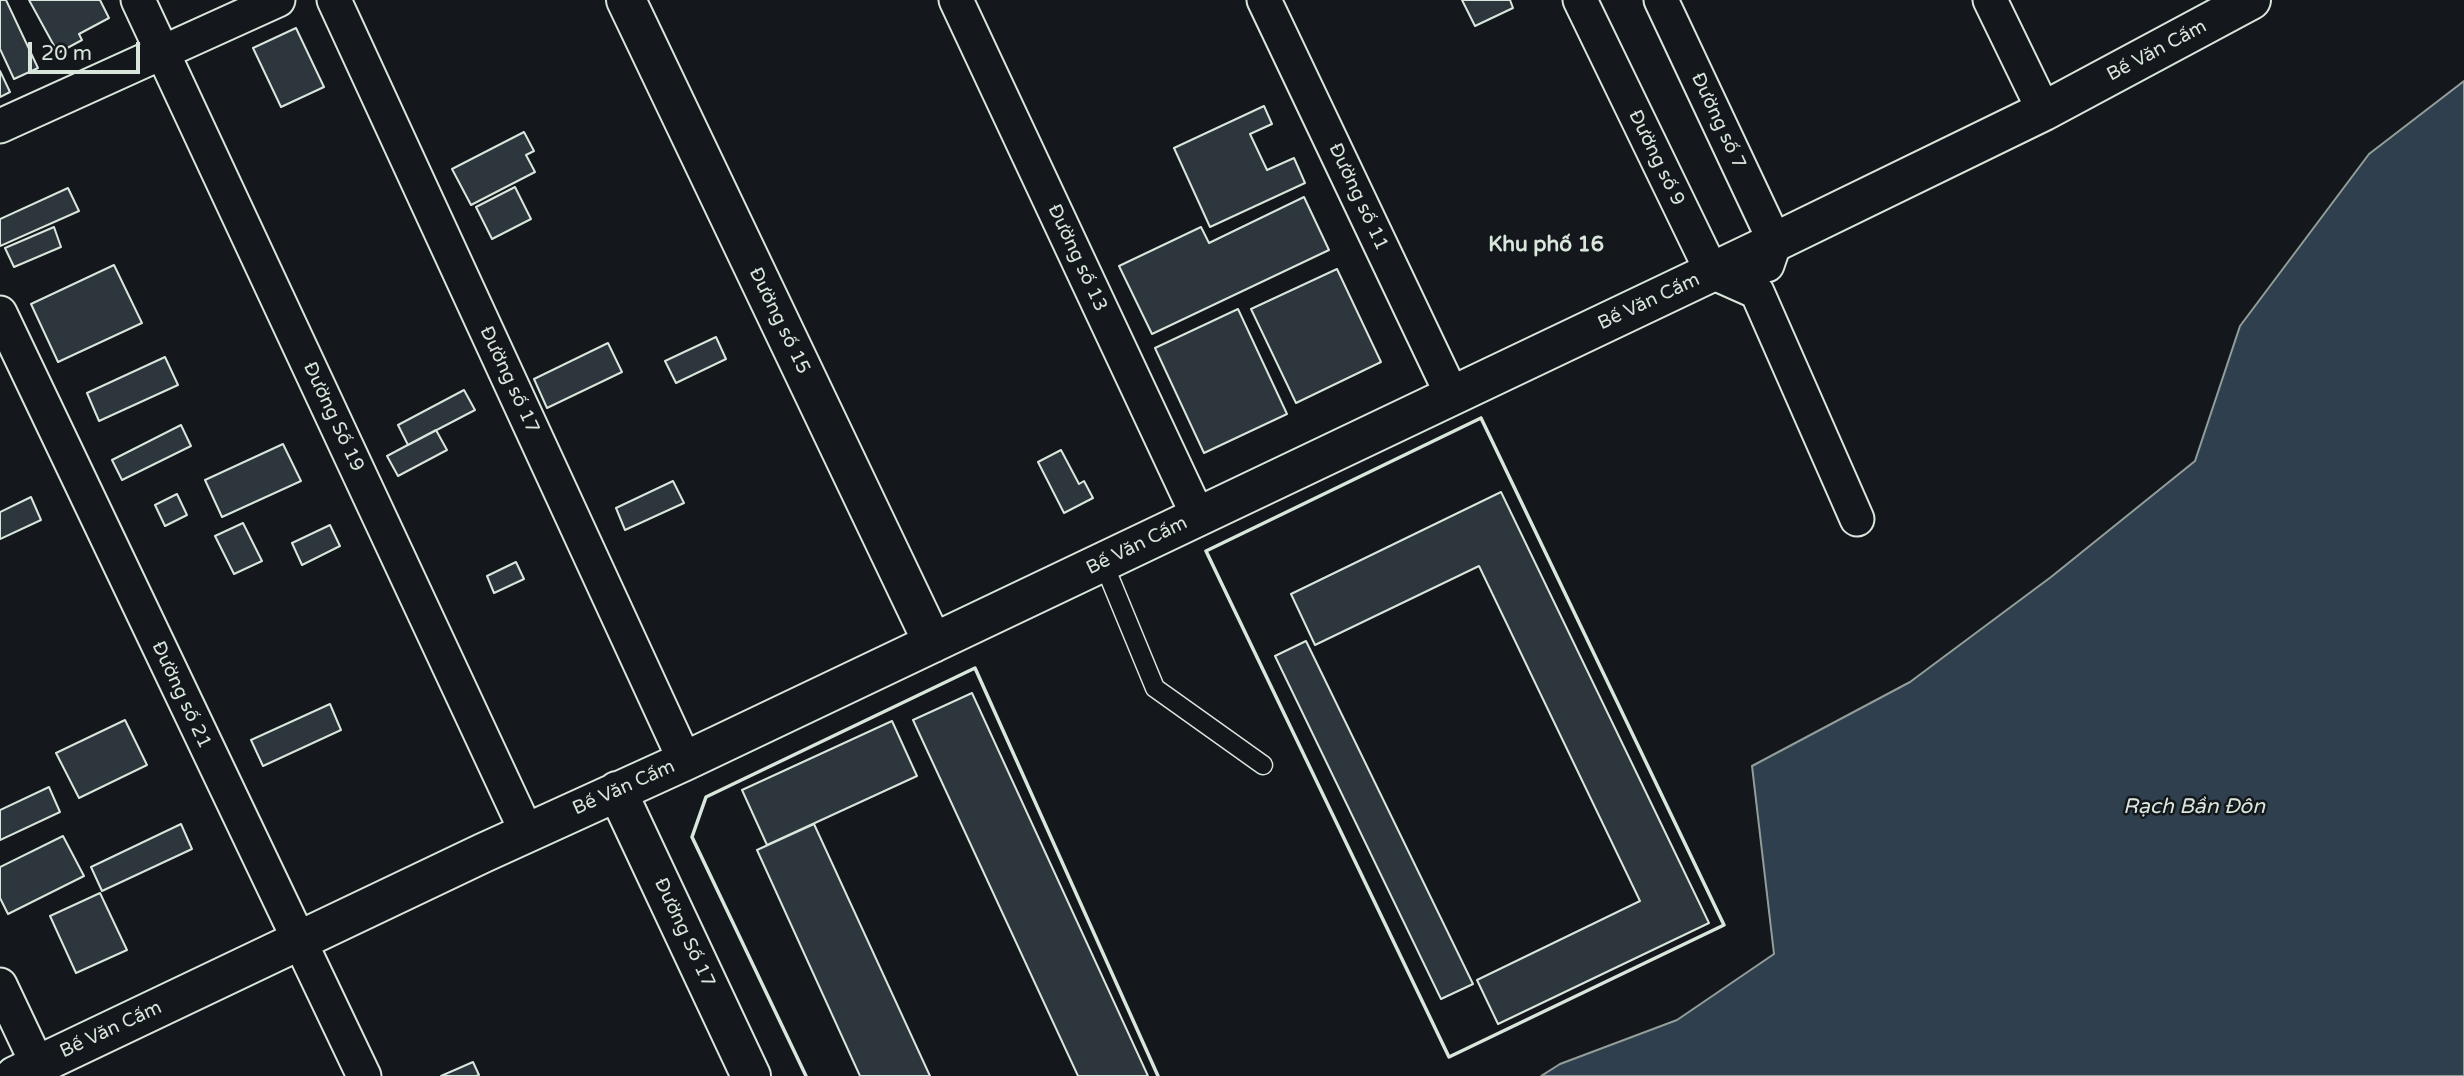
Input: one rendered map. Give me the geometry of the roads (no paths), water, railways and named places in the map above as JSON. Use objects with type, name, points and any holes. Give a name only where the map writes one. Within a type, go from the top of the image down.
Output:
[{"type":"street","name":"Đường Số 19","points":[[138,0],[527,833]]},
{"type":"street","points":[[0,127],[278,0]]},
{"type":"street","name":"Đường số 17","points":[[334,0],[685,761]]},
{"type":"street","name":"Đường số 15","points":[[626,0],[933,643]]},
{"type":"street","name":"Đường số 13","points":[[956,0],[1198,516]]},
{"type":"street","name":"Đường số 11","points":[[1264,0],[1452,395]]},
{"type":"street","name":"Đường số 9","points":[[1580,0],[1712,272]]},
{"type":"street","name":"Đường số 7","points":[[1661,0],[1775,242]]},
{"type":"street","points":[[1990,0],[2044,111]]},
{"type":"street","name":"Bế Văn Cấm","points":[[32,1073],[301,940],[685,761],[1775,242],[2044,111],[2251,0]]},
{"type":"street","points":[[1757,292],[1775,242]]},
{"type":"street","points":[[1712,272],[1757,292],[1857,519]]},
{"type":"street","name":"Đường số 21","points":[[0,313],[364,1076]]},
{"type":"street","name":"Đường Số 17","points":[[617,791],[751,1076]]},
{"type":"street","points":[[0,985],[32,1073]]},
{"type":"lane","points":[[1103,562],[1155,688],[1263,765]]},
{"type":"water","name":"Rạch Bần Đôn","points":[[2464,81],[2464,1076],[1541,1076],[1560,1064],[1677,1020],[1774,954],[1752,766],[1910,682],[2051,577],[2195,461],[2240,326],[2369,154]]},
{"type":"district","name":"Khu phố 16","points":[[1546,245]]}]
